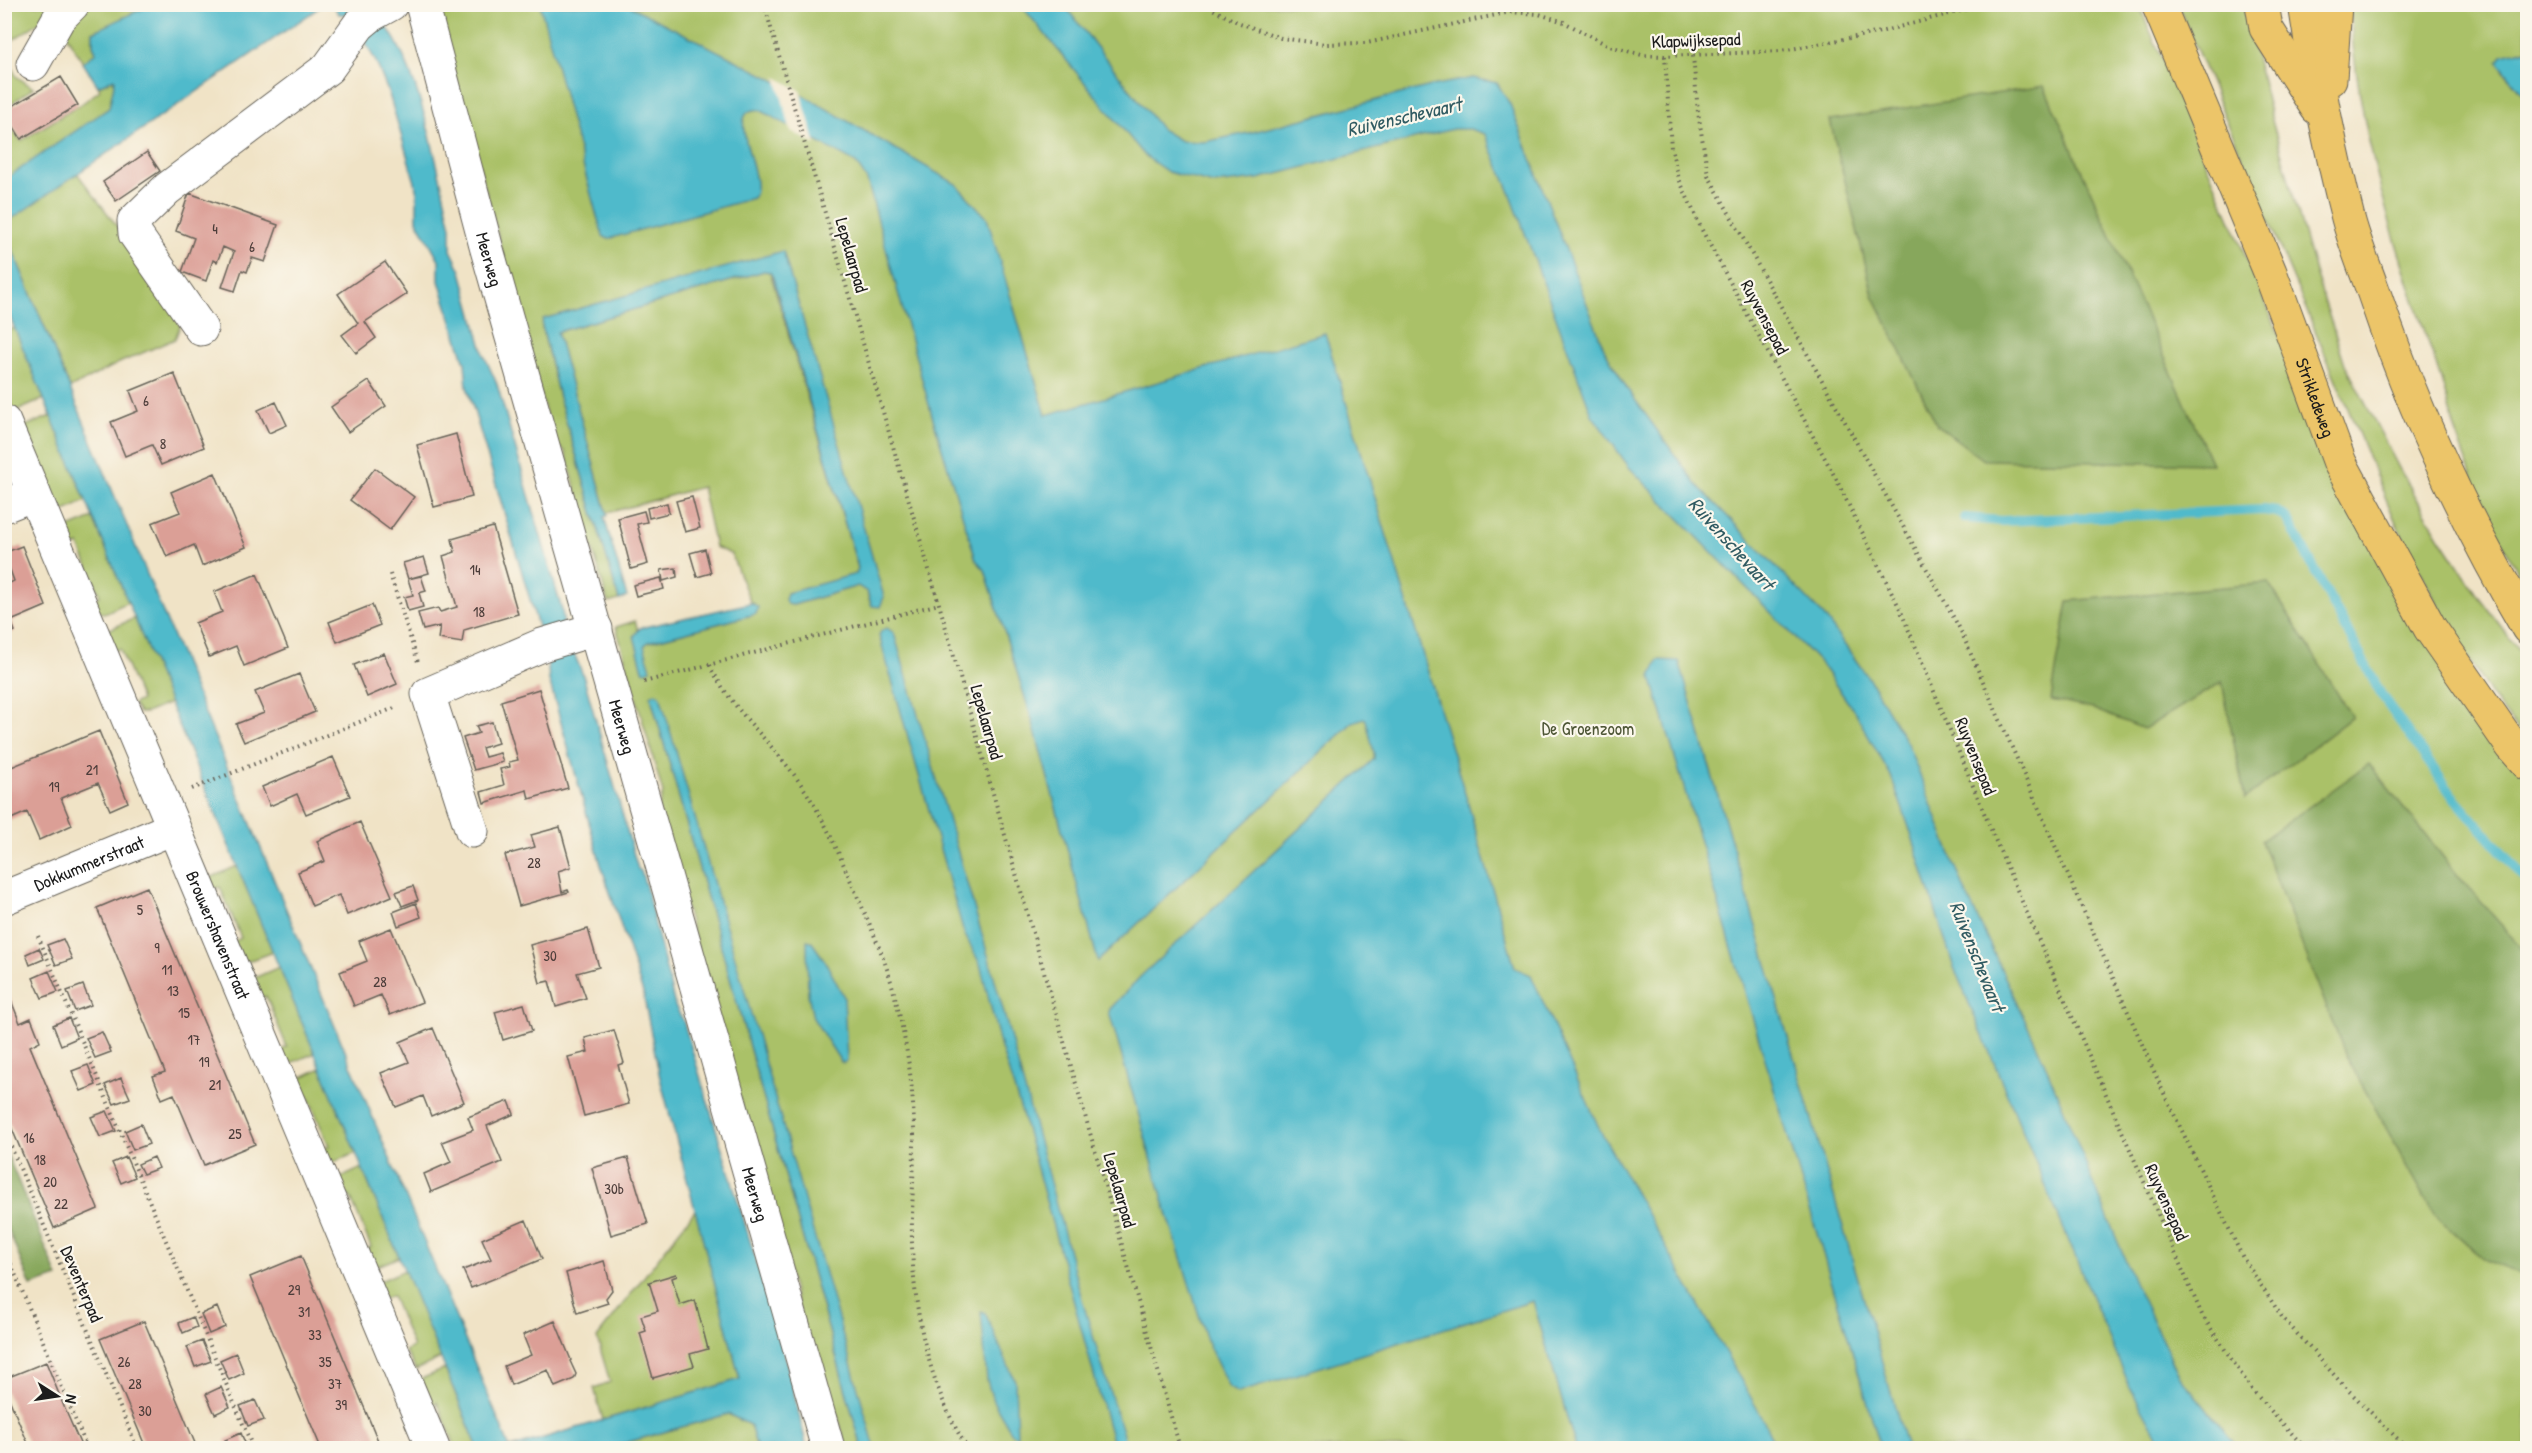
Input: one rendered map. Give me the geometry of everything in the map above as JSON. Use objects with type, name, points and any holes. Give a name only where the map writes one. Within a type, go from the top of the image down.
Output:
[{"type":"main road","name":"Strikledeweg","points":[[2158,4],[2270,272],[2340,464],[2430,628],[2512,746],[2528,764]]},
{"type":"main road","points":[[2262,4],[2266,28],[2326,123]]},
{"type":"main road","points":[[2305,4],[2326,123],[2349,220],[2413,401],[2471,529],[2528,628]]},
{"type":"main road","points":[[2326,123],[2335,4]]},
{"type":"street","points":[[33,64],[59,18],[73,4]]},
{"type":"street","name":"Meerweg","points":[[422,4],[486,246],[570,637],[613,691],[828,1449]]},
{"type":"street","points":[[201,329],[135,234],[134,221],[167,189],[328,68],[373,15]]},
{"type":"street","name":"Brouwershavenstraat","points":[[4,422],[433,1449]]},
{"type":"street","points":[[4,506],[34,494]]},
{"type":"street","points":[[472,831],[428,694],[570,637]]},
{"type":"street","name":"Dokkummerstraat","points":[[4,898],[173,828]]},
{"type":"path","name":"Lepelaarpad","points":[[764,4],[939,604],[1180,1449]]},
{"type":"path","name":"Klapwijksepad","points":[[1203,4],[1238,22],[1281,38],[1325,44],[1367,43],[1510,12],[1539,14],[1564,22],[1609,46],[1642,55],[1665,56],[1781,51],[1876,33],[1987,4]]},
{"type":"path","name":"Ruyvensepad","points":[[1665,56],[1671,148],[1679,178],[1702,230],[1835,477],[1900,609],[2006,865],[2202,1315],[2252,1390],[2305,1449]]},
{"type":"path","points":[[1693,56],[1698,112],[1708,175],[1960,629],[2160,1085],[2243,1258],[2282,1317],[2345,1387],[2407,1449]]},
{"type":"path","points":[[186,792],[428,694],[390,574]]},
{"type":"path","points":[[613,691],[939,604]]},
{"type":"path","points":[[710,665],[730,699],[781,757],[801,784],[825,825],[860,902],[891,984],[912,1092],[912,1244],[916,1307],[931,1371],[967,1449]]},
{"type":"path","points":[[38,936],[253,1449]]},
{"type":"path","name":"Deventerpad","points":[[4,1130],[136,1449]]},
{"type":"path","points":[[4,1247],[87,1449]]},
{"type":"green space","points":[[5,5],[58,5],[50,15],[5,45]]},
{"type":"green space","points":[[82,5],[150,5],[93,32],[93,45],[96,52],[83,63],[62,28]]},
{"type":"green space","name":"De Groenzoom","points":[[436,5],[2139,5],[2329,452],[2527,776],[2527,1448],[870,1448],[652,701],[862,1448],[847,1448],[837,1414],[823,1395],[658,809],[663,793],[616,627],[635,621],[638,630],[635,639],[643,669],[644,646],[648,642],[756,614],[754,603],[751,603],[731,554],[715,547],[702,487],[607,513],[557,332],[764,271],[770,272],[858,568],[857,574],[787,593],[793,605],[858,586],[867,592],[870,602],[773,255],[543,319],[542,327],[559,397],[619,600],[608,603],[565,451],[554,444]]},
{"type":"green space","points":[[2178,5],[2243,5],[2273,124],[2316,276],[2345,364],[2400,470],[2439,536],[2478,596],[2527,661],[2527,741],[2491,695],[2448,625],[2397,525]]},
{"type":"green space","points":[[2350,5],[2527,5],[2527,49],[2520,50],[2503,70],[2527,100],[2527,179],[2518,235],[2528,286],[2527,588],[2492,522],[2459,443],[2394,235],[2381,190],[2361,98]]},
{"type":"green space","points":[[4,52],[16,76],[33,88],[5,108]]},
{"type":"green space","points":[[114,79],[115,89],[109,109],[5,180],[4,117],[21,141],[80,105],[100,90],[98,86]]},
{"type":"green space","points":[[2044,86],[2212,464],[1984,460],[1937,425],[1873,295],[1830,120]]},
{"type":"green space","points":[[77,173],[114,222],[182,321],[175,339],[119,363],[70,388],[5,232],[10,220]]},
{"type":"green space","points":[[15,328],[44,399],[17,411],[13,409],[5,390],[4,332]]},
{"type":"green space","points":[[51,416],[86,501],[61,513],[55,512],[23,427]]},
{"type":"green space","points":[[93,518],[128,602],[105,613],[98,612],[92,600],[100,596],[79,545],[70,548],[66,529]]},
{"type":"green space","points":[[2269,583],[2352,717],[2245,799],[2222,682],[2144,729],[2093,709],[2051,700],[2068,601]]},
{"type":"green space","points":[[135,618],[170,703],[146,713],[139,713],[133,704],[141,700],[120,649],[111,652],[108,630]]},
{"type":"green space","points":[[2369,764],[2460,878],[2527,954],[2527,1277],[2485,1260],[2434,1214],[2346,1056],[2261,841]]},
{"type":"green space","points":[[237,866],[273,952],[248,961],[241,961],[233,942],[241,938],[220,887],[212,890],[210,878]]},
{"type":"green space","points":[[279,967],[315,1053],[291,1063],[284,1062],[279,1051],[287,1047],[266,996],[258,1000],[252,979]]},
{"type":"green space","points":[[321,1068],[356,1153],[332,1163],[325,1163],[320,1150],[329,1146],[308,1096],[299,1099],[294,1081]]},
{"type":"green space","points":[[5,1149],[58,1277],[31,1286],[5,1222]]},
{"type":"green space","points":[[362,1168],[399,1257],[375,1267],[363,1251],[371,1247],[350,1196],[342,1199],[336,1180]]},
{"type":"green space","points":[[696,1209],[740,1380],[603,1420],[594,1388],[610,1382],[597,1338]]},
{"type":"green space","points":[[405,1270],[441,1358],[416,1370],[405,1351],[413,1347],[392,1296],[383,1299],[378,1282]]},
{"type":"green space","points":[[445,1369],[478,1448],[456,1448],[437,1402],[427,1406],[421,1379]]},
{"type":"green space","points":[[728,1414],[750,1425],[757,1448],[607,1448]]},
{"type":"water","points":[[358,4],[379,18],[395,40],[421,104],[451,227],[451,250],[461,271],[484,355],[497,384],[562,610],[564,629],[583,675],[638,869],[641,871],[646,887],[675,1006],[683,1020],[785,1356],[807,1448],[757,1448],[750,1425],[728,1414],[607,1448],[510,1448],[740,1379],[660,1078],[643,993],[601,865],[549,680],[547,657],[467,387],[465,363],[439,281],[439,260],[417,220],[417,189],[389,94],[376,62],[350,14],[339,14],[333,5]]},
{"type":"water","points":[[150,5],[323,5],[10,220],[5,232],[510,1448],[478,1448],[5,305],[4,180],[109,108],[115,80],[98,86],[83,63],[96,52],[93,45],[93,32]]},
{"type":"water","points":[[540,5],[628,5],[801,94],[956,184],[987,218],[1046,415],[1325,333],[1467,800],[1515,968],[1531,975],[1600,1130],[1763,1419],[1776,1448],[1576,1448],[1533,1301],[1238,1393],[1229,1388],[1208,1344],[1164,1203],[1109,1012],[1141,976],[1374,759],[1366,720],[1364,718],[1353,722],[1098,961],[1032,720],[985,570],[976,560],[931,412],[867,180],[856,163],[760,110],[749,112],[744,120],[744,131],[755,176],[756,189],[753,198],[608,239],[603,236],[596,213]]},
{"type":"water","name":"Ruivenschevaart","points":[[1021,5],[1064,5],[1161,129],[1181,141],[1204,142],[1253,132],[1431,86],[1473,78],[1497,83],[1510,104],[1605,351],[1628,390],[1696,484],[1824,616],[1870,680],[1908,745],[1966,893],[2043,1059],[2135,1284],[2179,1375],[2238,1448],[2167,1448],[2154,1430],[2130,1387],[1953,965],[1891,776],[1854,711],[1821,664],[1629,467],[1592,415],[1509,190],[1485,134],[1470,129],[1453,129],[1258,179],[1214,184],[1168,172],[1145,156]]},
{"type":"water","points":[[2528,49],[2527,100],[2498,62],[2502,55]]},
{"type":"water","points":[[2527,179],[2527,286],[2518,235]]},
{"type":"water","points":[[783,251],[884,597],[880,607],[872,606],[867,592],[858,586],[793,605],[787,604],[785,600],[787,593],[856,574],[858,568],[773,277],[770,272],[764,271],[557,332],[607,513],[604,517],[627,597],[619,600],[559,397],[542,326],[543,319]]},
{"type":"water","points":[[751,603],[758,607],[756,614],[648,642],[644,646],[651,669],[643,670],[634,636],[640,628]]},
{"type":"water","points":[[887,628],[894,633],[990,962],[1083,1303],[1127,1448],[1114,1448],[1021,1110],[1001,1048],[980,964],[964,933],[879,635]]},
{"type":"water","points":[[1658,660],[1679,661],[1907,1448],[1881,1448],[1651,677]]},
{"type":"water","points":[[655,693],[660,695],[875,1448],[862,1448],[652,701],[651,696]]},
{"type":"water","points":[[807,940],[811,941],[825,961],[844,997],[847,1060],[844,1063],[841,1062],[813,1018],[808,994]]},
{"type":"water","points":[[981,1311],[985,1313],[1015,1381],[1017,1436],[1013,1435],[993,1401],[987,1380]]},
{"type":"pier","points":[[776,77],[800,90],[816,145],[791,131]]},
{"type":"building","points":[[61,77],[78,105],[21,139],[4,111]]},
{"type":"building","points":[[147,152],[160,171],[116,201],[103,182]]},
{"type":"building","points":[[189,193],[278,225],[265,262],[252,258],[247,272],[242,270],[235,291],[222,287],[234,252],[223,247],[217,262],[213,260],[206,281],[182,272],[194,238],[176,231]]},
{"type":"building","points":[[385,262],[407,294],[365,322],[376,338],[356,353],[342,335],[358,323],[338,294]]},
{"type":"building","points":[[174,373],[204,447],[161,465],[152,445],[125,456],[111,422],[138,411],[130,391]]},
{"type":"building","points":[[369,381],[386,406],[348,432],[331,407]]},
{"type":"building","points":[[276,402],[287,425],[269,433],[258,410]]},
{"type":"building","points":[[456,434],[472,497],[434,507],[417,445]]},
{"type":"building","points":[[375,468],[414,497],[390,530],[350,500]]},
{"type":"building","points":[[215,473],[246,547],[202,566],[194,545],[167,557],[152,523],[180,512],[171,492]]},
{"type":"building","points":[[692,497],[700,528],[685,532],[676,501]]},
{"type":"building","points":[[667,503],[669,513],[649,518],[647,508]]},
{"type":"building","points":[[644,511],[647,522],[637,524],[648,564],[631,569],[618,518]]},
{"type":"building","points":[[493,527],[518,614],[464,630],[462,643],[438,639],[440,626],[423,630],[418,613],[438,608],[440,612],[457,607],[443,556],[455,552],[452,539]]},
{"type":"building","points":[[22,546],[46,606],[11,621],[15,631],[4,636],[4,586],[14,581],[4,553]]},
{"type":"building","points":[[705,549],[711,573],[697,577],[690,553]]},
{"type":"building","points":[[424,557],[429,573],[408,579],[403,563]]},
{"type":"building","points":[[676,568],[677,577],[663,581],[661,570]]},
{"type":"building","points":[[257,574],[288,648],[244,666],[236,646],[209,657],[195,623],[222,612],[214,592]]},
{"type":"building","points":[[421,576],[426,591],[419,593],[423,607],[408,611],[404,597],[413,595],[408,579]]},
{"type":"building","points":[[661,578],[664,589],[636,596],[633,585]]},
{"type":"building","points":[[372,605],[380,625],[337,642],[329,622]]},
{"type":"building","points":[[384,653],[397,684],[367,697],[354,665]]},
{"type":"building","points":[[299,674],[315,712],[244,742],[236,724],[264,713],[255,692]]},
{"type":"building","points":[[539,689],[568,788],[529,799],[527,790],[484,803],[481,792],[504,785],[500,769],[510,767],[509,762],[518,760],[501,701]]},
{"type":"building","points":[[492,722],[498,743],[482,748],[485,757],[500,753],[503,762],[474,770],[463,738],[479,733],[476,726]]},
{"type":"building","points":[[99,731],[128,802],[110,810],[98,783],[61,798],[72,825],[39,840],[27,812],[4,822],[4,770]]},
{"type":"building","points":[[333,757],[350,796],[306,814],[297,794],[270,806],[262,787]]},
{"type":"building","points":[[360,822],[392,896],[347,915],[339,895],[312,906],[298,872],[325,861],[317,841]]},
{"type":"building","points":[[560,827],[571,867],[558,871],[562,892],[568,890],[569,892],[519,906],[505,855],[535,847],[531,835]]},
{"type":"building","points":[[413,886],[418,900],[402,906],[396,892]]},
{"type":"building","points":[[147,887],[255,1144],[204,1165],[174,1094],[162,1099],[153,1076],[165,1072],[97,908]]},
{"type":"building","points":[[416,903],[421,917],[398,926],[393,912]]},
{"type":"building","points":[[391,928],[422,1002],[390,1015],[381,995],[354,1006],[340,972],[367,961],[359,941]]},
{"type":"building","points":[[588,929],[599,967],[577,973],[586,998],[556,1007],[549,981],[540,983],[530,945]]},
{"type":"building","points":[[63,939],[72,959],[56,965],[47,945]]},
{"type":"building","points":[[39,948],[44,959],[30,965],[26,954]]},
{"type":"building","points":[[49,971],[58,992],[42,998],[33,978]]},
{"type":"building","points":[[5,985],[20,1023],[31,1018],[40,1041],[30,1046],[98,1209],[54,1228],[4,1110]]},
{"type":"building","points":[[83,985],[91,1005],[75,1011],[67,991]]},
{"type":"building","points":[[524,1004],[532,1031],[503,1040],[495,1012]]},
{"type":"building","points":[[69,1018],[77,1038],[61,1045],[53,1025]]},
{"type":"building","points":[[433,1028],[464,1102],[431,1116],[423,1096],[396,1107],[381,1073],[409,1062],[400,1042]]},
{"type":"building","points":[[614,1030],[624,1063],[618,1065],[629,1104],[584,1116],[568,1057],[588,1052],[585,1038]]},
{"type":"building","points":[[102,1032],[111,1052],[95,1058],[86,1038]]},
{"type":"building","points":[[88,1065],[96,1085],[81,1091],[72,1071]]},
{"type":"building","points":[[121,1078],[130,1098],[114,1104],[105,1085]]},
{"type":"building","points":[[509,1101],[514,1114],[487,1126],[502,1162],[431,1192],[424,1174],[451,1162],[442,1142],[473,1130],[468,1117]]},
{"type":"building","points":[[107,1111],[116,1131],[100,1137],[91,1117]]},
{"type":"building","points":[[141,1124],[149,1144],[133,1150],[125,1131]]},
{"type":"building","points":[[126,1157],[135,1177],[121,1183],[112,1163]]},
{"type":"building","points":[[154,1157],[159,1168],[143,1174],[138,1164]]},
{"type":"building","points":[[628,1158],[648,1224],[611,1235],[592,1168]]},
{"type":"building","points":[[526,1220],[542,1259],[471,1288],[463,1270],[491,1259],[482,1239]]},
{"type":"building","points":[[301,1256],[381,1448],[321,1448],[298,1393],[250,1277]]},
{"type":"building","points":[[604,1261],[612,1290],[606,1298],[608,1303],[577,1313],[566,1273]]},
{"type":"building","points":[[676,1274],[677,1276],[672,1278],[680,1305],[695,1300],[708,1349],[690,1354],[694,1366],[653,1378],[640,1333],[646,1331],[641,1316],[658,1311],[649,1282]]},
{"type":"building","points":[[217,1307],[225,1327],[209,1334],[201,1314]]},
{"type":"building","points":[[193,1317],[197,1327],[183,1333],[179,1323]]},
{"type":"building","points":[[144,1321],[197,1448],[146,1448],[100,1339]]},
{"type":"building","points":[[555,1321],[576,1374],[574,1379],[555,1387],[548,1370],[511,1385],[504,1366],[531,1355],[523,1335]]},
{"type":"building","points":[[202,1341],[211,1361],[195,1367],[187,1347]]},
{"type":"building","points":[[236,1353],[244,1373],[229,1380],[220,1360]]},
{"type":"building","points":[[46,1362],[82,1448],[30,1448],[4,1387],[4,1379]]},
{"type":"building","points":[[221,1387],[230,1407],[215,1414],[206,1394]]},
{"type":"building","points":[[255,1400],[264,1420],[248,1426],[240,1406]]},
{"type":"building","points":[[241,1433],[247,1448],[229,1448],[225,1440]]},
{"type":"waterway","points":[[1965,518],[2001,521],[2263,510],[2277,512],[2287,518],[2382,696],[2452,795],[2528,882]]}]
